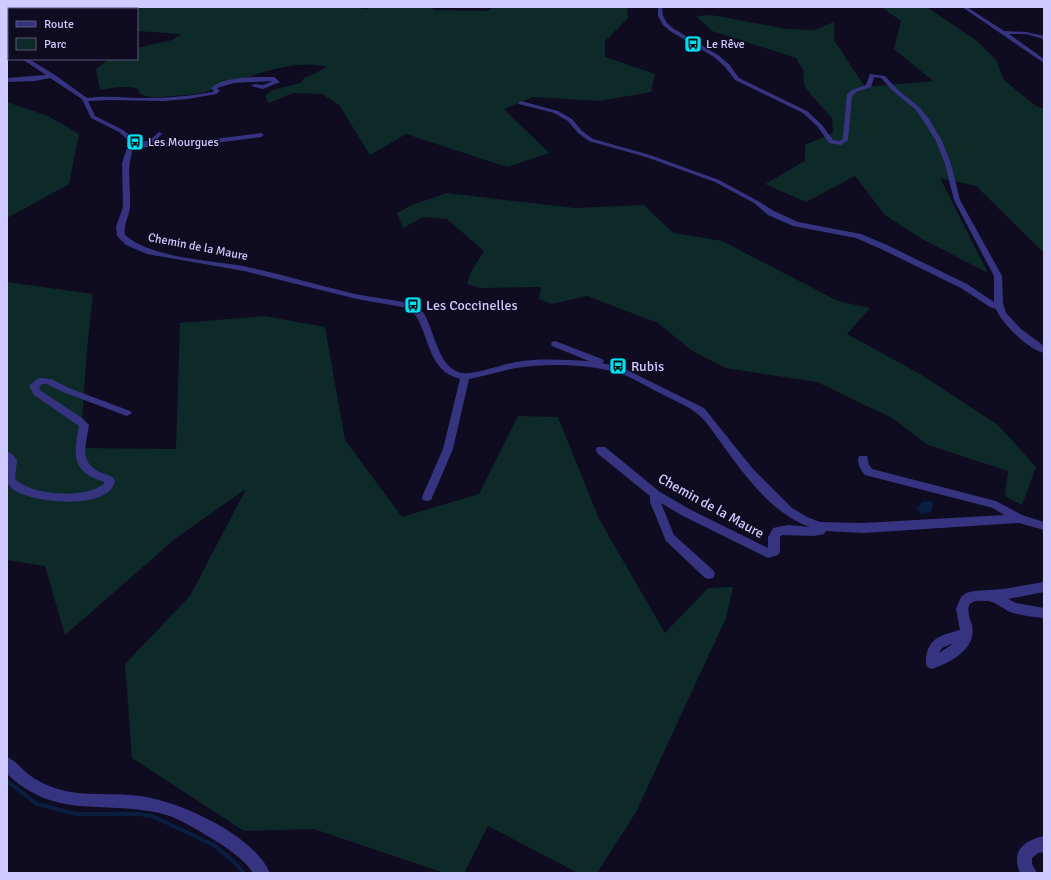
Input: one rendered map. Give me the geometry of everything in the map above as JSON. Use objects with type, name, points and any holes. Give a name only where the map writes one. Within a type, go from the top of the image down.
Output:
[{"type":"street","points":[[660,7],[659,13],[662,19],[683,38],[716,56],[729,67],[732,75],[737,79],[805,112],[820,126],[829,140],[833,143],[841,143],[846,139],[849,95],[854,91],[869,86],[872,76],[880,76],[884,78],[922,114],[939,141],[948,164],[957,200],[998,276],[1000,284],[999,307],[1008,321],[1044,350]]},
{"type":"street","points":[[964,7],[1044,61]]},
{"type":"street","points":[[1003,32],[1026,33],[1044,38]]},
{"type":"street","points":[[26,60],[53,76],[86,100],[93,117],[126,134],[130,138],[130,147]]},
{"type":"street","points":[[7,80],[35,79],[53,76]]},
{"type":"street","points":[[86,100],[103,98],[145,100],[177,99],[214,92],[217,90],[214,88],[216,86],[224,83],[267,79],[274,79],[277,82],[263,87],[254,86]]},
{"type":"street","points":[[521,103],[556,112],[570,120],[580,132],[591,140],[648,156],[717,181],[756,202],[771,213],[796,224],[858,236],[884,247],[964,286],[993,305],[999,307]]},
{"type":"street","points":[[130,147],[152,141],[159,134]]},
{"type":"street","points":[[130,147],[205,143],[261,135]]},
{"type":"street","name":"Chemin de la Maure","points":[[130,147],[125,163],[128,207],[120,227],[122,236],[129,243],[148,252],[244,268],[357,297],[411,306],[420,315],[440,362],[453,374],[465,377],[517,365],[550,363],[594,364],[609,366],[620,370],[701,410],[749,472],[776,500],[788,511],[803,520],[820,526],[863,528],[1019,519],[1044,526]]},
{"type":"street","points":[[555,344],[609,366]]},
{"type":"street","points":[[427,497],[448,449],[465,377]]},
{"type":"street","points":[[7,456],[12,460],[9,476],[11,481],[15,486],[24,491],[41,496],[97,494],[105,490],[109,486],[110,481],[90,471],[81,464],[80,457],[84,426],[79,420],[37,394],[34,386],[40,381],[48,381],[66,390],[127,413]]},
{"type":"street","name":"Chemin de la Maure","points":[[601,450],[656,495],[687,513],[768,553],[774,552],[774,537],[777,531],[785,529],[813,532],[820,531],[820,526]]},
{"type":"street","points":[[862,459],[864,466],[869,472],[996,505],[1019,519]]},
{"type":"street","points":[[656,495],[655,502],[670,538],[709,574]]},
{"type":"street","points":[[966,634],[966,625],[962,614],[962,606],[972,596],[992,596],[1044,587]]},
{"type":"street","points":[[992,596],[1014,608],[1044,613]]},
{"type":"street","points":[[7,764],[14,772],[31,785],[62,798],[127,802],[160,806],[183,815],[232,842],[250,857],[262,873]]},
{"type":"street","points":[[1029,873],[1025,867],[1024,858],[1027,850],[1036,845],[1044,844]]},
{"type":"green space","points":[[346,7],[368,9],[368,7],[431,7],[434,10],[487,11],[494,7],[627,7],[628,18],[605,41],[605,57],[655,74],[651,92],[600,101],[533,97],[504,109],[549,153],[507,167],[406,134],[370,155],[339,105],[322,94],[293,93],[269,103],[265,96],[273,90],[301,83],[304,78],[326,67],[298,65],[282,68],[249,77],[205,92],[189,95],[160,97],[144,96],[140,94],[138,89],[129,87],[100,90],[96,69],[108,60],[138,60],[138,48],[172,40],[182,34],[138,31],[138,8],[46,8]]},
{"type":"green space","points":[[881,7],[926,7],[977,41],[996,60],[1004,80],[1036,106],[1044,109],[1044,253],[976,186],[940,178],[988,273],[922,239],[885,215],[855,176],[806,202],[765,184],[805,161],[805,145],[833,133],[832,118],[804,85],[803,70],[796,58],[712,31],[696,16],[711,15],[787,29],[814,30],[834,22],[834,40],[865,87],[933,81],[894,49],[901,21]]},
{"type":"green space","points":[[7,102],[48,116],[79,134],[69,184],[7,218]]},
{"type":"green space","points":[[447,193],[575,208],[644,205],[673,233],[722,241],[838,301],[870,308],[847,334],[920,374],[998,425],[1036,467],[1022,505],[1005,496],[1008,471],[928,445],[892,418],[817,382],[725,368],[691,350],[658,323],[587,296],[552,304],[539,299],[541,287],[481,288],[467,284],[471,272],[484,251],[447,219],[423,217],[403,228],[397,213],[412,205]]},
{"type":"green space","points":[[7,282],[93,294],[87,349],[80,448],[176,449],[180,323],[264,316],[325,327],[345,440],[402,517],[479,494],[518,416],[558,417],[599,519],[665,633],[708,588],[733,587],[726,618],[636,812],[597,873],[578,873],[488,826],[464,873],[444,873],[314,829],[244,831],[132,758],[125,664],[190,596],[246,489],[176,538],[65,635],[45,566],[7,560]]},
{"type":"water","points":[[931,501],[933,505],[931,512],[921,514],[916,507],[920,506],[922,502]]},
{"type":"waterway","points":[[7,781],[37,804],[76,814],[138,814],[152,816],[214,845],[234,862],[244,873]]},
{"type":"place","name":"Le Rêve","points":[[693,44]]},
{"type":"place","name":"Les Mourgues","points":[[135,142]]},
{"type":"place","name":"Les Coccinelles","points":[[413,305]]},
{"type":"place","name":"Rubis","points":[[618,366]]}]
